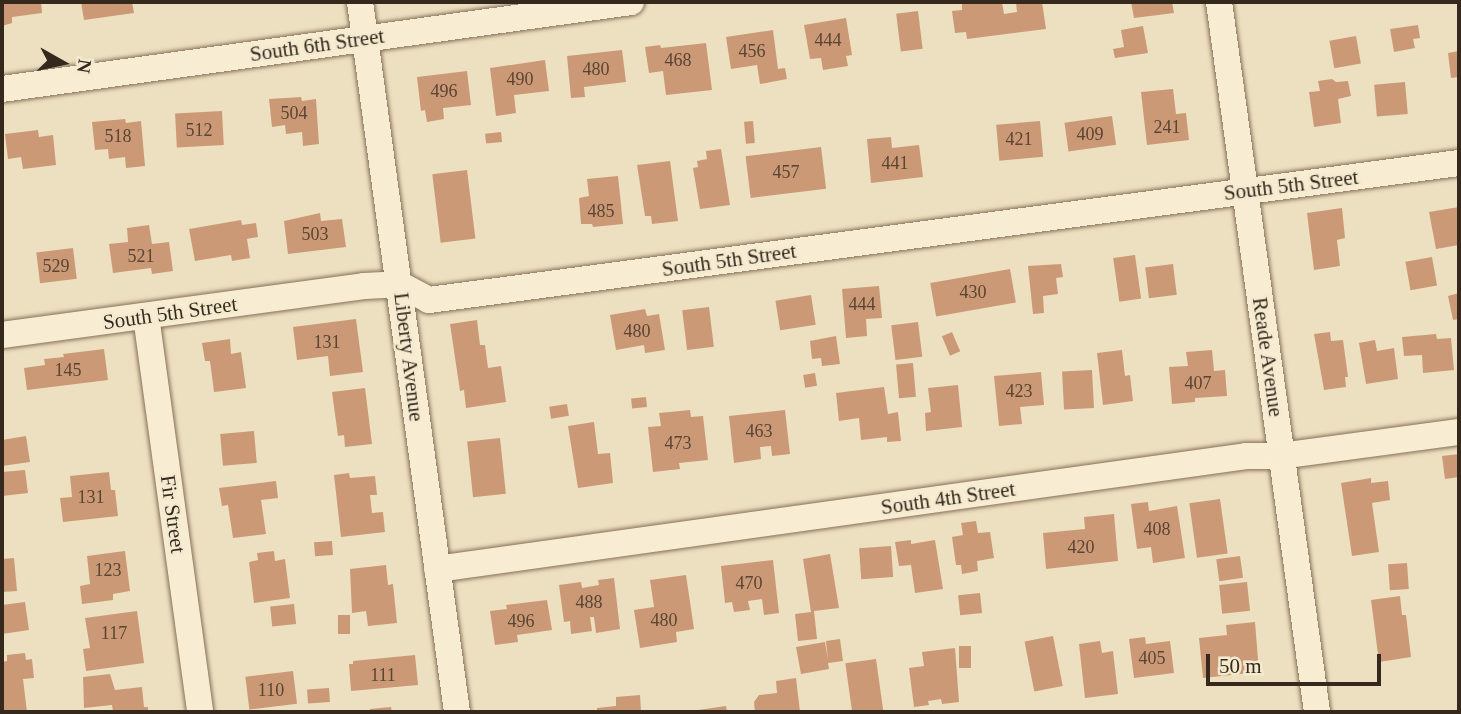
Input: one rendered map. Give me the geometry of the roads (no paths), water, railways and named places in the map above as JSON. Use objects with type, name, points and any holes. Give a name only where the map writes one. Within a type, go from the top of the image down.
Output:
[{"type":"street","name":"Liberty Avenue","points":[[360,2],[457,712]]},
{"type":"street","name":"South 6th Street","points":[[2,89],[631,2]]},
{"type":"street","name":"Reade Avenue","points":[[1219,2],[1317,712]]},
{"type":"street","name":"South 5th Street","points":[[2,335],[400,284],[429,300],[1459,163]]},
{"type":"street","name":"Fir Street","points":[[146,316],[200,712]]},
{"type":"street","name":"South 4th Street","points":[[437,569],[1232,458],[1282,456],[1459,432]]}]
